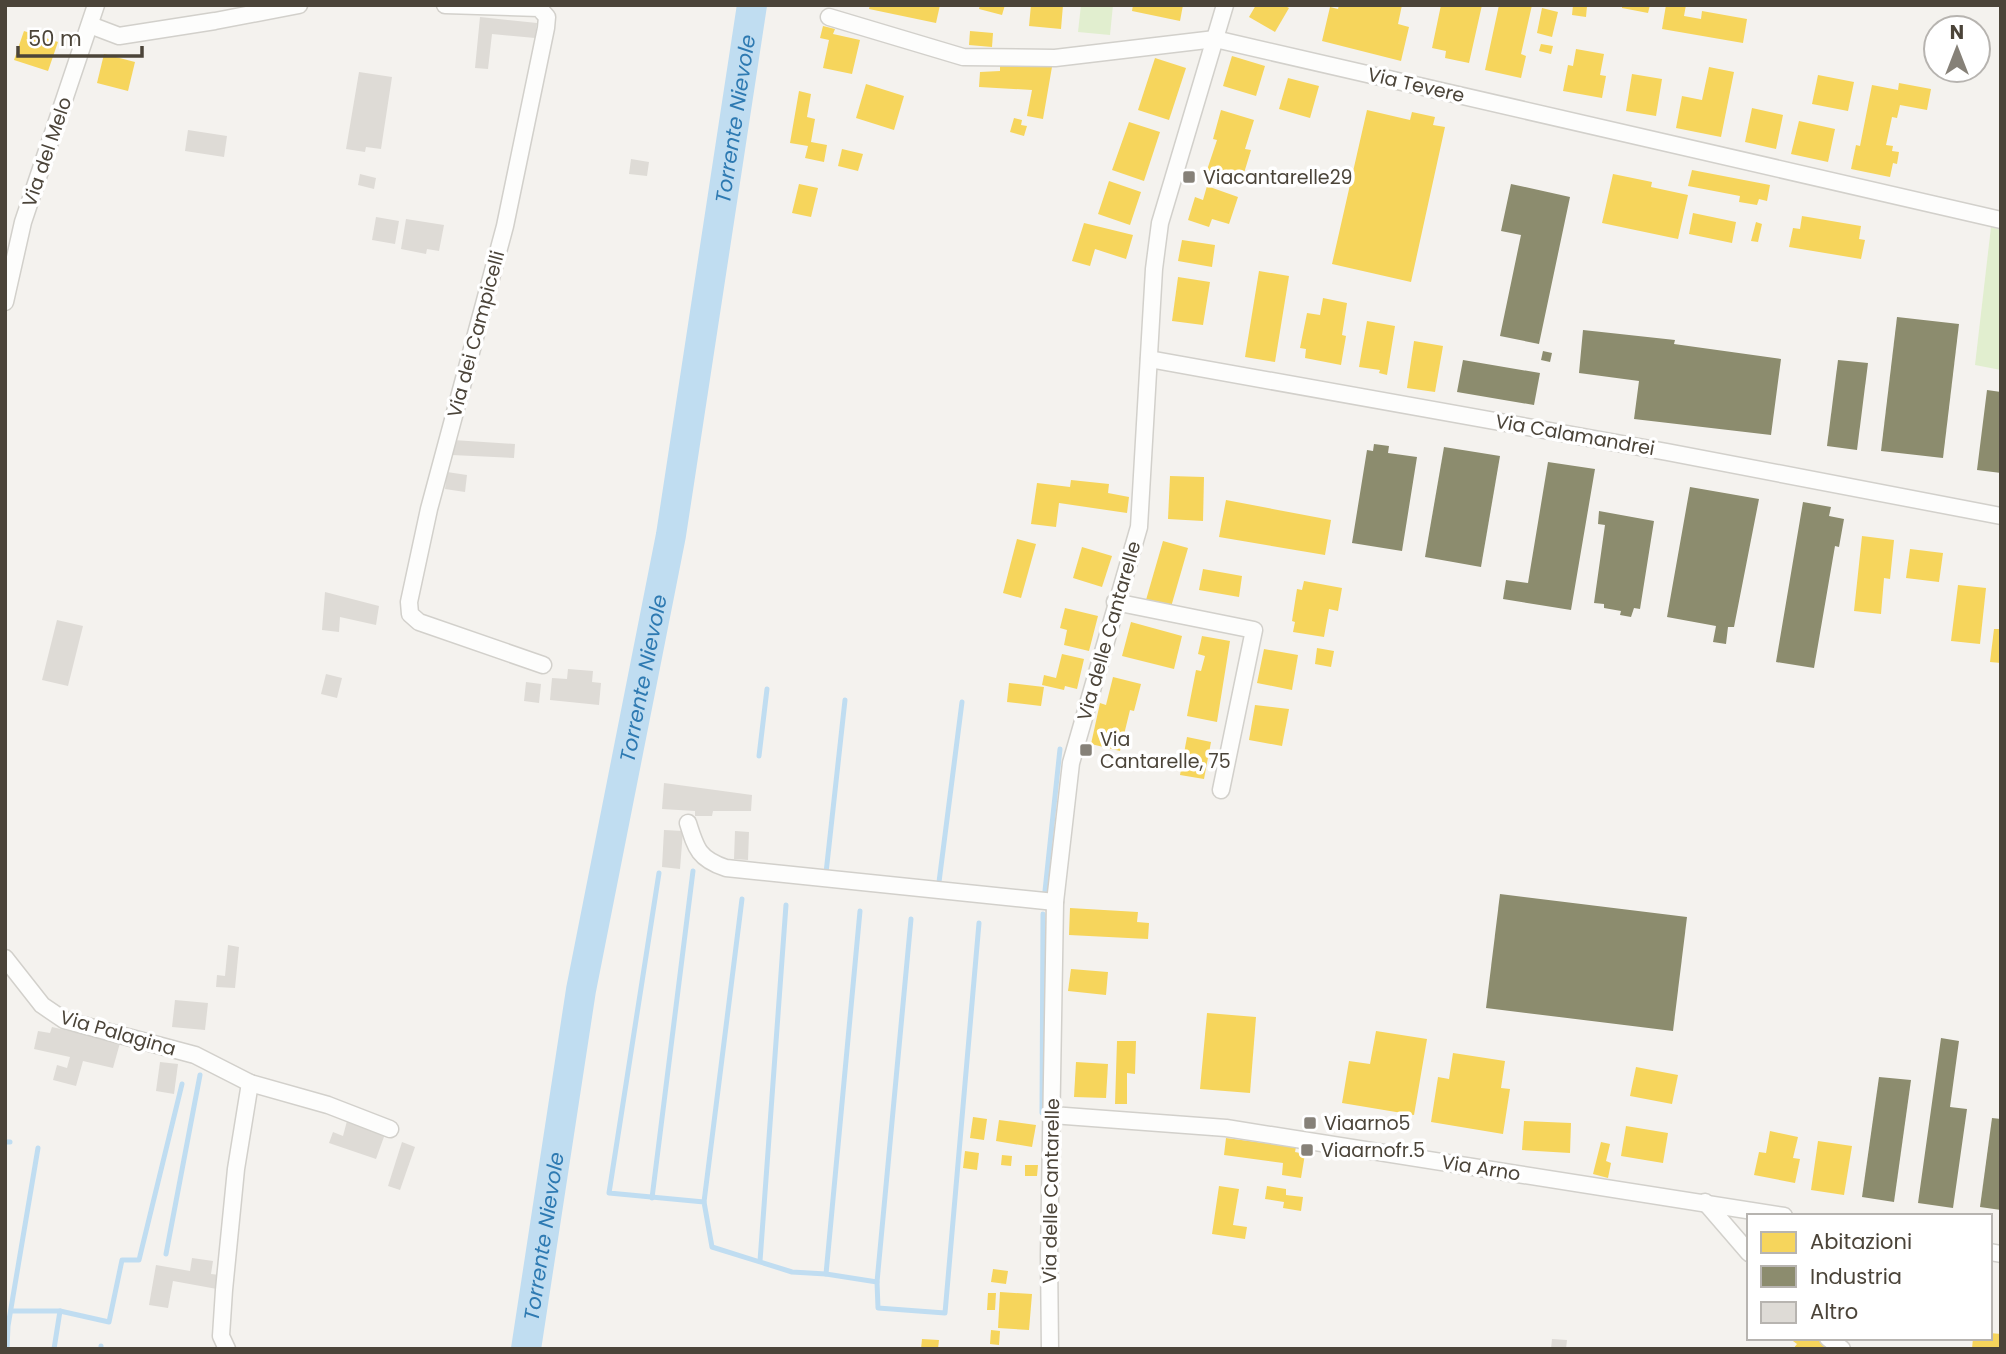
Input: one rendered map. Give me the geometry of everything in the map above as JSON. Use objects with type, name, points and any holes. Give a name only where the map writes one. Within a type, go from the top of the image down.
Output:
[{"type":"street","name":"Via del Melo","points":[[5,302],[23,222],[96,5]]},
{"type":"street","points":[[90,25],[119,36],[299,5]]},
{"type":"street","name":"Via dei Campicelli","points":[[445,5],[538,8],[547,18],[505,226],[429,509],[409,603],[410,614],[419,621],[542,665]]},
{"type":"street","name":"Via delle Cantarelle","points":[[1050,1349],[1055,902],[1071,762],[1139,527],[1154,269],[1160,223],[1226,5]]},
{"type":"street","name":"Via Tevere","points":[[829,17],[963,57],[1055,58],[1215,39],[2001,220]]},
{"type":"street","name":"Via Calamandrei","points":[[1149,359],[1679,454],[2001,516]]},
{"type":"street","points":[[1115,603],[1254,630],[1221,790]]},
{"type":"street","points":[[688,823],[703,857],[726,868],[1055,902]]},
{"type":"street","name":"Via Palagina","points":[[5,958],[42,1005],[64,1020],[195,1055],[250,1083],[328,1105],[390,1129]]},
{"type":"street","points":[[227,1349],[221,1336],[223,1290],[236,1169],[250,1083]]},
{"type":"street","name":"Via Arno","points":[[1052,1115],[1226,1128],[1773,1214]]},
{"type":"street","points":[[1705,1202],[1747,1251]]},
{"type":"green space","points":[[1081,5],[1113,5],[1110,35],[1078,32]]},
{"type":"green space","points":[[1991,227],[2001,230],[2001,370],[1975,365]]},
{"type":"building: Abitazioni","points":[[870,5],[940,5],[936,23],[869,9]]},
{"type":"building: Abitazioni","points":[[980,5],[1005,5],[1002,15],[979,9]]},
{"type":"building: Abitazioni","points":[[1031,5],[1063,5],[1061,29],[1029,26]]},
{"type":"building: Abitazioni","points":[[1133,5],[1183,5],[1180,21],[1132,11]]},
{"type":"building: Abitazioni","points":[[1256,5],[1283,5],[1289,8],[1275,32],[1249,17]]},
{"type":"building: Abitazioni","points":[[1339,5],[1402,5],[1398,24],[1409,27],[1401,61],[1322,41],[1330,7],[1338,9]]},
{"type":"building: Abitazioni","points":[[1441,5],[1482,5],[1469,63],[1445,58],[1446,51],[1432,48]]},
{"type":"building: Abitazioni","points":[[1499,5],[1532,5],[1521,54],[1526,56],[1521,78],[1485,70]]},
{"type":"building: Abitazioni","points":[[1573,5],[1587,6],[1586,17],[1572,15]]},
{"type":"building: Abitazioni","points":[[1622,5],[1650,5],[1648,13],[1622,8]]},
{"type":"building: Abitazioni","points":[[1666,5],[1686,5],[1684,16],[1701,19],[1702,11],[1747,19],[1743,43],[1662,29]]},
{"type":"building: Abitazioni","points":[[1542,8],[1558,12],[1552,37],[1537,33]]},
{"type":"building: Abitazioni","points":[[823,26],[835,29],[833,34],[860,40],[852,74],[823,68],[829,40],[820,38]]},
{"type":"building: Abitazioni","points":[[24,31],[58,42],[48,71],[14,60]]},
{"type":"building: Abitazioni","points":[[970,31],[993,33],[992,47],[969,45]]},
{"type":"building: Abitazioni","points":[[1541,44],[1553,46],[1551,54],[1539,51]]},
{"type":"building: Abitazioni","points":[[1576,49],[1604,54],[1600,75],[1606,76],[1602,98],[1563,91],[1568,65],[1573,66]]},
{"type":"building: Abitazioni","points":[[104,54],[135,62],[128,91],[97,83]]},
{"type":"building: Abitazioni","points":[[1232,56],[1265,66],[1256,96],[1223,86]]},
{"type":"building: Abitazioni","points":[[1155,58],[1186,68],[1169,120],[1138,110]]},
{"type":"building: Abitazioni","points":[[1053,61],[1043,119],[1027,116],[1032,90],[979,87],[980,72],[1000,71],[1000,66]]},
{"type":"building: Abitazioni","points":[[1709,67],[1734,72],[1721,137],[1676,128],[1682,96],[1702,100]]},
{"type":"building: Abitazioni","points":[[1632,74],[1662,79],[1656,116],[1626,111]]},
{"type":"building: Abitazioni","points":[[1818,75],[1854,82],[1848,111],[1812,104]]},
{"type":"building: Abitazioni","points":[[1288,78],[1319,86],[1310,118],[1279,109]]},
{"type":"building: Abitazioni","points":[[1899,83],[1931,89],[1927,110],[1900,105],[1897,118],[1892,117],[1886,145],[1893,146],[1892,151],[1899,152],[1897,164],[1893,163],[1890,177],[1851,169],[1856,145],[1860,146],[1872,85],[1898,90]]},
{"type":"building: Abitazioni","points":[[866,84],[904,96],[894,130],[856,118]]},
{"type":"building: Abitazioni","points":[[799,91],[811,94],[807,117],[815,119],[811,142],[827,145],[824,162],[805,158],[808,146],[790,143]]},
{"type":"building: Abitazioni","points":[[1752,108],[1783,115],[1776,149],[1745,142]]},
{"type":"building: Abitazioni","points":[[1221,110],[1254,120],[1245,149],[1251,150],[1241,183],[1206,173],[1217,140],[1213,139]]},
{"type":"building: Abitazioni","points":[[1367,110],[1410,120],[1412,112],[1435,117],[1433,125],[1445,127],[1411,282],[1332,264]]},
{"type":"building: Abitazioni","points":[[1014,118],[1022,120],[1021,125],[1027,126],[1024,136],[1010,132]]},
{"type":"building: Abitazioni","points":[[1799,121],[1835,129],[1828,162],[1791,154]]},
{"type":"building: Abitazioni","points":[[1129,122],[1160,132],[1144,181],[1112,170]]},
{"type":"building: Abitazioni","points":[[842,149],[863,154],[858,171],[838,166]]},
{"type":"building: Abitazioni","points":[[1692,170],[1770,185],[1767,201],[1759,199],[1757,205],[1739,202],[1740,196],[1688,186]]},
{"type":"building: Abitazioni","points":[[1613,174],[1652,182],[1651,187],[1688,195],[1678,239],[1602,223]]},
{"type":"building: Abitazioni","points":[[1109,181],[1141,192],[1130,225],[1098,214]]},
{"type":"building: Abitazioni","points":[[799,184],[818,188],[811,217],[792,213]]},
{"type":"building: Abitazioni","points":[[1207,186],[1238,197],[1229,224],[1212,219],[1209,227],[1188,220],[1195,197],[1203,200]]},
{"type":"building: Abitazioni","points":[[1693,213],[1736,222],[1732,243],[1689,234]]},
{"type":"building: Abitazioni","points":[[1802,216],[1861,226],[1859,239],[1865,240],[1861,259],[1789,247],[1793,228],[1800,229]]},
{"type":"building: Abitazioni","points":[[1756,222],[1762,224],[1758,242],[1751,241]]},
{"type":"building: Abitazioni","points":[[1084,223],[1133,235],[1126,259],[1095,249],[1090,266],[1072,261]]},
{"type":"building: Abitazioni","points":[[1182,240],[1215,245],[1212,267],[1178,261]]},
{"type":"building: Abitazioni","points":[[1259,271],[1289,276],[1275,362],[1245,357]]},
{"type":"building: Abitazioni","points":[[1178,277],[1210,282],[1203,325],[1172,321]]},
{"type":"building: Abitazioni","points":[[1323,298],[1347,303],[1342,335],[1346,336],[1341,365],[1305,358],[1306,349],[1300,348],[1307,313],[1320,315]]},
{"type":"building: Abitazioni","points":[[1367,321],[1395,326],[1387,375],[1379,373],[1380,370],[1359,367]]},
{"type":"building: Abitazioni","points":[[1414,341],[1443,346],[1435,392],[1407,388]]},
{"type":"building: Abitazioni","points":[[1170,476],[1204,477],[1203,521],[1168,519]]},
{"type":"building: Abitazioni","points":[[1071,480],[1109,484],[1108,493],[1129,497],[1127,513],[1059,503],[1056,527],[1031,524],[1037,483],[1070,487]]},
{"type":"building: Abitazioni","points":[[1226,500],[1331,520],[1325,555],[1219,537]]},
{"type":"building: Abitazioni","points":[[1862,536],[1894,540],[1890,579],[1884,578],[1881,614],[1854,611]]},
{"type":"building: Abitazioni","points":[[1017,539],[1036,544],[1021,598],[1003,593]]},
{"type":"building: Abitazioni","points":[[1163,541],[1188,548],[1171,607],[1146,600]]},
{"type":"building: Abitazioni","points":[[1082,547],[1112,556],[1102,587],[1073,578]]},
{"type":"building: Abitazioni","points":[[1910,549],[1943,553],[1939,582],[1906,578]]},
{"type":"building: Abitazioni","points":[[1203,569],[1242,576],[1239,597],[1199,590]]},
{"type":"building: Abitazioni","points":[[1304,581],[1342,588],[1338,611],[1329,609],[1324,637],[1293,632],[1297,589],[1302,590]]},
{"type":"building: Abitazioni","points":[[1958,585],[1986,588],[1980,644],[1951,641]]},
{"type":"building: Abitazioni","points":[[1065,608],[1098,616],[1089,651],[1064,645],[1067,630],[1060,628]]},
{"type":"building: Abitazioni","points":[[1131,622],[1182,636],[1174,669],[1122,656]]},
{"type":"building: Abitazioni","points":[[1994,629],[2001,629],[2001,663],[1990,662]]},
{"type":"building: Abitazioni","points":[[1202,636],[1230,641],[1217,722],[1187,716],[1196,670],[1201,671],[1205,656],[1198,654]]},
{"type":"building: Abitazioni","points":[[1317,648],[1334,651],[1331,667],[1315,664]]},
{"type":"building: Abitazioni","points":[[1264,649],[1298,655],[1292,690],[1257,683]]},
{"type":"building: Abitazioni","points":[[1062,654],[1084,659],[1077,689],[1065,686],[1064,690],[1042,685],[1044,675],[1056,678]]},
{"type":"building: Abitazioni","points":[[1113,677],[1141,684],[1134,711],[1130,710],[1120,751],[1091,744],[1100,703],[1106,705]]},
{"type":"building: Abitazioni","points":[[1009,683],[1044,687],[1041,706],[1007,702]]},
{"type":"building: Abitazioni","points":[[1255,705],[1289,709],[1282,746],[1249,740]]},
{"type":"building: Abitazioni","points":[[1187,737],[1211,742],[1204,779],[1180,775]]},
{"type":"building: Abitazioni","points":[[1070,908],[1138,912],[1137,922],[1149,923],[1148,939],[1069,935]]},
{"type":"building: Abitazioni","points":[[1071,969],[1108,972],[1106,995],[1068,991]]},
{"type":"building: Abitazioni","points":[[1207,1013],[1256,1017],[1250,1093],[1200,1089]]},
{"type":"building: Abitazioni","points":[[1376,1031],[1427,1039],[1414,1115],[1342,1103],[1349,1061],[1370,1064]]},
{"type":"building: Abitazioni","points":[[1117,1041],[1136,1041],[1135,1074],[1127,1073],[1127,1104],[1115,1104]]},
{"type":"building: Abitazioni","points":[[1453,1053],[1505,1061],[1501,1088],[1510,1089],[1503,1134],[1431,1122],[1438,1077],[1449,1079]]},
{"type":"building: Abitazioni","points":[[1076,1062],[1108,1064],[1106,1098],[1074,1097]]},
{"type":"building: Abitazioni","points":[[1636,1067],[1678,1075],[1672,1104],[1630,1096]]},
{"type":"building: Abitazioni","points":[[973,1117],[987,1119],[984,1140],[970,1138]]},
{"type":"building: Abitazioni","points":[[999,1120],[1036,1125],[1032,1147],[996,1141]]},
{"type":"building: Abitazioni","points":[[1524,1121],[1571,1123],[1570,1153],[1522,1150]]},
{"type":"building: Abitazioni","points":[[1626,1126],[1668,1133],[1663,1163],[1621,1156]]},
{"type":"building: Abitazioni","points":[[1770,1131],[1798,1137],[1793,1158],[1800,1159],[1795,1183],[1754,1175],[1759,1152],[1766,1153]]},
{"type":"building: Abitazioni","points":[[1226,1138],[1296,1147],[1295,1152],[1305,1154],[1301,1178],[1282,1175],[1283,1163],[1224,1155]]},
{"type":"building: Abitazioni","points":[[1818,1141],[1852,1146],[1844,1195],[1811,1190]]},
{"type":"building: Abitazioni","points":[[1601,1142],[1610,1144],[1606,1161],[1611,1163],[1608,1178],[1593,1174]]},
{"type":"building: Abitazioni","points":[[965,1151],[979,1153],[977,1170],[963,1168]]},
{"type":"building: Abitazioni","points":[[1002,1155],[1012,1156],[1011,1166],[1001,1165]]},
{"type":"building: Abitazioni","points":[[1025,1165],[1038,1165],[1037,1176],[1025,1176]]},
{"type":"building: Abitazioni","points":[[1219,1186],[1239,1189],[1233,1225],[1247,1227],[1245,1239],[1212,1234]]},
{"type":"building: Abitazioni","points":[[1267,1186],[1286,1189],[1286,1195],[1303,1197],[1301,1211],[1283,1208],[1284,1202],[1265,1199]]},
{"type":"building: Abitazioni","points":[[993,1269],[1008,1271],[1006,1284],[991,1282]]},
{"type":"building: Abitazioni","points":[[1000,1292],[1032,1294],[1029,1330],[998,1328]]},
{"type":"building: Abitazioni","points":[[988,1293],[996,1293],[995,1310],[987,1310]]},
{"type":"building: Abitazioni","points":[[991,1330],[1000,1331],[999,1345],[990,1344]]},
{"type":"building: Abitazioni","points":[[1992,1333],[2001,1334],[2001,1349],[1972,1349],[1973,1340],[1992,1340]]},
{"type":"building: Abitazioni","points":[[922,1339],[939,1340],[938,1349],[921,1349]]},
{"type":"building: Abitazioni","points":[[1792,1340],[1822,1340],[1833,1349],[1793,1349],[1797,1344]]},
{"type":"building: Industria","points":[[1511,184],[1570,197],[1539,344],[1500,336],[1521,235],[1501,231]]},
{"type":"building: Industria","points":[[1897,317],[1959,324],[1943,458],[1881,451]]},
{"type":"building: Industria","points":[[1583,330],[1675,340],[1674,344],[1781,359],[1771,435],[1634,419],[1639,381],[1579,373]]},
{"type":"building: Industria","points":[[1543,351],[1552,353],[1550,362],[1541,360]]},
{"type":"building: Industria","points":[[1463,360],[1540,373],[1534,405],[1457,392]]},
{"type":"building: Industria","points":[[1838,360],[1868,363],[1857,450],[1827,446]]},
{"type":"building: Industria","points":[[1987,390],[2001,392],[2001,473],[1977,470]]},
{"type":"building: Industria","points":[[1374,444],[1389,446],[1388,453],[1417,457],[1402,551],[1352,543],[1367,450],[1373,451]]},
{"type":"building: Industria","points":[[1444,447],[1500,456],[1481,567],[1425,557]]},
{"type":"building: Industria","points":[[1548,462],[1595,469],[1571,610],[1503,599],[1506,580],[1528,583]]},
{"type":"building: Industria","points":[[1690,487],[1759,499],[1734,627],[1728,627],[1726,644],[1713,642],[1716,626],[1667,617]]},
{"type":"building: Industria","points":[[1803,502],[1831,507],[1829,516],[1844,519],[1839,547],[1835,546],[1814,668],[1776,662]]},
{"type":"building: Industria","points":[[1599,511],[1654,521],[1640,609],[1634,608],[1631,617],[1620,615],[1621,611],[1604,608],[1604,604],[1594,603],[1605,525],[1598,524]]},
{"type":"building: Industria","points":[[1500,894],[1687,917],[1673,1031],[1486,1008]]},
{"type":"building: Industria","points":[[1941,1038],[1959,1041],[1950,1107],[1967,1109],[1953,1208],[1918,1203]]},
{"type":"building: Industria","points":[[1879,1077],[1911,1080],[1894,1202],[1862,1197]]},
{"type":"building: Industria","points":[[1992,1118],[2001,1119],[2001,1210],[1980,1207]]},
{"type":"building: Altro","points":[[480,17],[537,23],[535,38],[492,34],[488,69],[475,68]]},
{"type":"building: Altro","points":[[359,72],[392,77],[381,149],[366,147],[365,152],[346,149]]},
{"type":"building: Altro","points":[[188,130],[227,136],[224,157],[185,151]]},
{"type":"building: Altro","points":[[631,159],[649,162],[647,176],[629,174]]},
{"type":"building: Altro","points":[[360,174],[376,178],[374,189],[358,185]]},
{"type":"building: Altro","points":[[376,217],[399,221],[395,244],[372,240]]},
{"type":"building: Altro","points":[[406,219],[444,225],[439,251],[427,249],[426,254],[401,249]]},
{"type":"building: Altro","points":[[453,440],[515,444],[514,458],[452,455]]},
{"type":"building: Altro","points":[[447,472],[467,475],[465,492],[445,489]]},
{"type":"building: Altro","points":[[325,592],[379,606],[376,625],[340,617],[339,632],[322,630]]},
{"type":"building: Altro","points":[[57,620],[83,626],[68,686],[42,680]]},
{"type":"building: Altro","points":[[568,669],[593,671],[592,682],[601,683],[599,705],[550,700],[552,678],[567,679]]},
{"type":"building: Altro","points":[[326,674],[342,678],[337,698],[321,694]]},
{"type":"building: Altro","points":[[526,682],[541,684],[539,703],[524,701]]},
{"type":"building: Altro","points":[[664,783],[752,795],[751,811],[713,811],[712,816],[695,816],[695,811],[662,809]]},
{"type":"building: Altro","points":[[664,830],[683,831],[680,869],[662,867]]},
{"type":"building: Altro","points":[[735,831],[749,832],[748,860],[734,859]]},
{"type":"building: Altro","points":[[228,945],[239,947],[235,988],[216,987],[217,975],[225,976]]},
{"type":"building: Altro","points":[[175,1000],[208,1003],[205,1030],[172,1027]]},
{"type":"building: Altro","points":[[52,1027],[120,1043],[113,1068],[83,1061],[76,1086],[53,1080],[57,1065],[67,1068],[70,1057],[34,1049],[38,1031],[50,1033]]},
{"type":"building: Altro","points":[[160,1062],[178,1064],[174,1094],[156,1091]]},
{"type":"building: Altro","points":[[347,1121],[385,1134],[376,1159],[329,1143],[333,1132],[343,1136]]},
{"type":"building: Altro","points":[[402,1142],[415,1147],[400,1190],[388,1186]]},
{"type":"building: Altro","points":[[192,1258],[213,1261],[211,1274],[220,1275],[217,1289],[173,1281],[168,1308],[149,1305],[156,1265],[190,1271]]},
{"type":"building: Altro","points":[[1552,1339],[1567,1340],[1566,1349],[1551,1349]]},
{"type":"waterway","name":"Torrente Nievole","points":[[526,1349],[581,990],[671,535],[752,5]]},
{"type":"waterway","points":[[759,756],[767,689]]},
{"type":"waterway","points":[[826,873],[845,700]]},
{"type":"waterway","points":[[939,882],[962,702]]},
{"type":"waterway","points":[[1045,891],[1060,749]]},
{"type":"waterway","points":[[652,1198],[693,871]]},
{"type":"waterway","points":[[659,873],[609,1193],[704,1202],[712,1247],[792,1272],[877,1282],[878,1308],[945,1313],[979,923]]},
{"type":"waterway","points":[[704,1202],[742,899]]},
{"type":"waterway","points":[[760,1261],[786,905]]},
{"type":"waterway","points":[[826,1274],[860,911]]},
{"type":"waterway","points":[[1042,1113],[1043,914]]},
{"type":"waterway","points":[[877,1282],[911,919]]},
{"type":"waterway","points":[[166,1254],[200,1075]]},
{"type":"waterway","points":[[11,1311],[60,1311],[109,1322],[122,1260],[139,1260],[182,1084]]},
{"type":"waterway","points":[[5,1142],[10,1142]]},
{"type":"waterway","points":[[7,1349],[8,1326],[38,1148]]},
{"type":"waterway","points":[[54,1349],[60,1311]]},
{"type":"place","name":"Viacantarelle29","points":[[1189,177]]},
{"type":"place","name":"Via Cantarelle, 75","points":[[1086,750]]},
{"type":"place","name":"Viaarno5","points":[[1310,1123]]},
{"type":"place","name":"Viaarnofr.5","points":[[1307,1150]]}]
